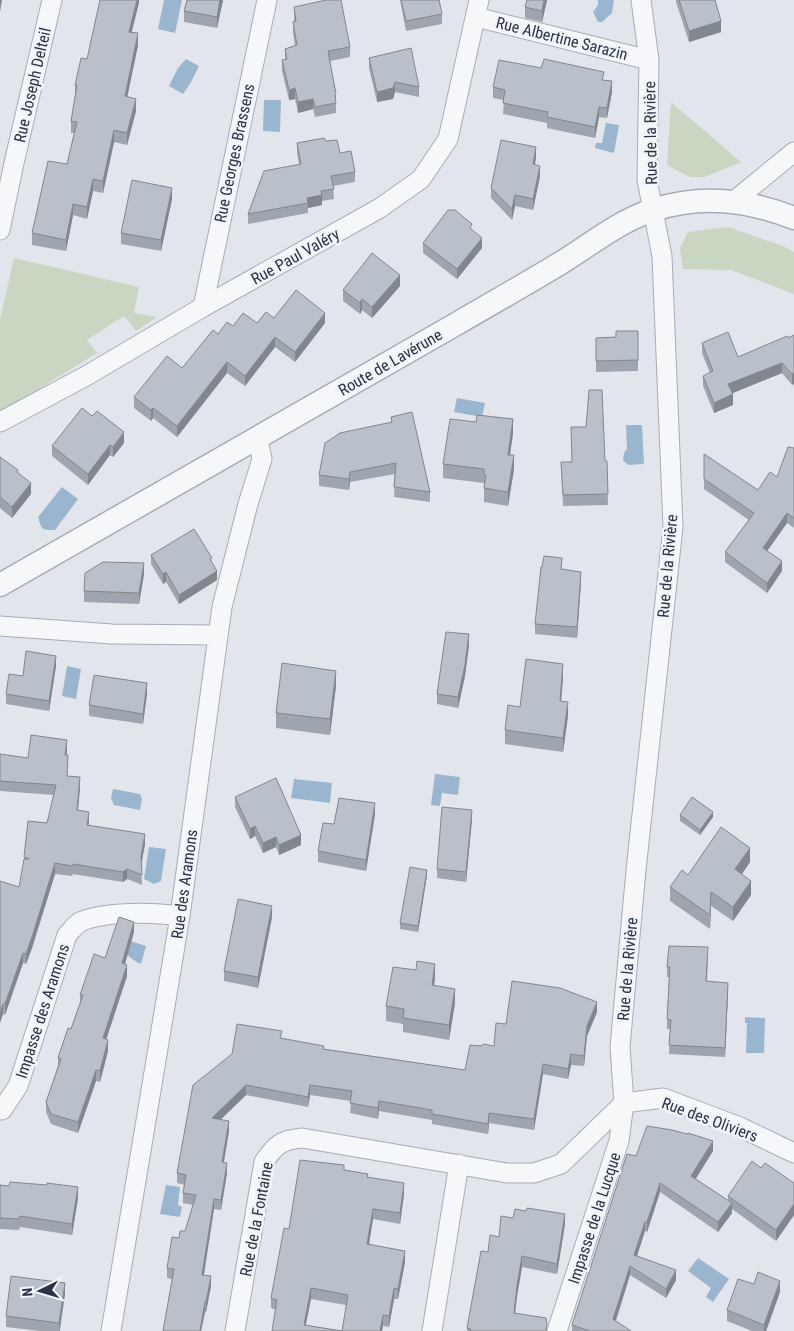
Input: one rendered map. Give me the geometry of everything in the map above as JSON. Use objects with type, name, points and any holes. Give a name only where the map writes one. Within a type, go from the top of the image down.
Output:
[{"type":"street","name":"Rue Joseph Delteil","points":[[0,230],[52,0]]},
{"type":"street","name":"Rue Georges Brassens","points":[[203,307],[267,0]]},
{"type":"street","name":"Rue de la Rivière","points":[[624,1102],[620,1047],[636,870],[673,527],[662,256],[648,180],[649,60],[641,0]]},
{"type":"street","name":"Rue Paul Valéry","points":[[0,422],[86,376],[203,307],[380,208],[421,178],[448,139],[478,8]]},
{"type":"street","name":"Rue Albertine Sarazin","points":[[478,8],[649,60]]},
{"type":"street","points":[[734,201],[794,152]]},
{"type":"street","name":"Route de Lavérune","points":[[0,584],[258,440],[554,267],[622,223],[654,210],[695,202],[734,201],[769,208],[794,218]]},
{"type":"street","name":"Rue des Aramons","points":[[110,1331],[180,916],[222,607],[248,504],[262,459],[258,440]]},
{"type":"street","points":[[0,626],[112,634],[218,635]]},
{"type":"street","name":"Impasse des Aramons","points":[[0,1110],[2,1110],[18,1086],[67,935],[78,923],[92,917],[140,912],[180,916]]},
{"type":"street","name":"Rue des Oliviers","points":[[624,1102],[663,1098],[740,1127],[794,1153]]},
{"type":"street","name":"Rue de la Fontaine","points":[[235,1331],[264,1162],[273,1148],[286,1139],[302,1138],[507,1173],[534,1173],[561,1164],[624,1102]]},
{"type":"street","name":"Impasse de la Lucque","points":[[557,1331],[619,1141],[624,1102]]},
{"type":"street","points":[[432,1331],[459,1164]]},
{"type":"green space","points":[[671,102],[741,162],[705,177],[690,177],[667,165]]},
{"type":"green space","points":[[728,227],[783,246],[794,252],[794,294],[731,270],[683,269],[680,248],[688,232]]},
{"type":"green space","points":[[14,258],[139,287],[134,313],[157,317],[136,331],[124,316],[87,340],[97,353],[0,413],[0,320]]},
{"type":"water","points":[[164,0],[182,0],[175,33],[158,29]]},
{"type":"water","points":[[598,0],[614,0],[612,13],[602,22],[598,22],[593,12],[598,5]]},
{"type":"water","points":[[186,59],[199,66],[183,94],[169,86],[178,68]]},
{"type":"water","points":[[264,100],[281,100],[280,132],[263,131]]},
{"type":"water","points":[[606,123],[619,125],[614,153],[595,148],[596,143],[602,143]]},
{"type":"water","points":[[457,398],[485,403],[482,417],[454,412]]},
{"type":"water","points":[[626,425],[642,425],[644,464],[628,465],[623,460],[627,449]]},
{"type":"water","points":[[62,487],[78,499],[55,530],[45,529],[41,527],[38,517]]},
{"type":"water","points":[[67,666],[81,669],[76,699],[62,696]]},
{"type":"water","points":[[435,774],[460,777],[458,795],[442,793],[440,806],[431,805]]},
{"type":"water","points":[[294,779],[332,783],[330,803],[291,798]]},
{"type":"water","points":[[113,789],[140,794],[142,799],[140,810],[114,805],[111,798]]},
{"type":"water","points":[[149,847],[166,849],[161,881],[154,884],[144,879]]},
{"type":"water","points":[[124,939],[146,946],[141,964],[123,953]]},
{"type":"water","points":[[745,1017],[765,1018],[764,1053],[746,1053],[747,1023],[745,1023]]},
{"type":"water","points":[[166,1185],[180,1187],[178,1205],[182,1207],[180,1217],[160,1214]]},
{"type":"water","points":[[698,1258],[729,1279],[713,1302],[706,1297],[711,1288],[688,1271]]},
{"type":"building","points":[[100,0],[137,0],[129,32],[138,33],[125,96],[136,99],[127,133],[114,130],[103,181],[93,179],[87,207],[73,204],[66,240],[32,233],[48,161],[67,164],[77,122],[71,121],[77,85],[75,85],[81,58],[87,59]]},
{"type":"building","points":[[187,0],[220,0],[217,17],[184,11]]},
{"type":"building","points":[[326,0],[341,0],[350,47],[328,51],[336,103],[315,107],[313,99],[298,102],[295,88],[289,90],[282,60],[287,59],[285,49],[297,45],[293,22],[296,21],[294,7]]},
{"type":"building","points":[[401,0],[439,0],[442,14],[406,21]]},
{"type":"building","points":[[527,0],[544,0],[542,11],[525,7]]},
{"type":"building","points":[[679,0],[715,0],[721,21],[689,31]]},
{"type":"building","points":[[411,48],[419,87],[395,82],[393,88],[377,92],[369,58]]},
{"type":"building","points":[[544,59],[604,72],[602,80],[612,81],[607,108],[599,107],[595,127],[547,117],[548,112],[503,103],[505,90],[493,87],[499,60],[541,68]]},
{"type":"building","points":[[324,138],[326,141],[337,140],[340,153],[351,151],[355,172],[331,176],[334,189],[321,191],[322,195],[307,198],[308,203],[248,214],[264,171],[301,164],[297,143]]},
{"type":"building","points":[[501,140],[536,147],[533,164],[540,166],[533,199],[515,195],[512,209],[491,188]]},
{"type":"building","points":[[132,180],[172,188],[161,240],[121,233]]},
{"type":"building","points":[[448,210],[455,210],[472,224],[470,228],[482,238],[457,269],[423,243]]},
{"type":"building","points":[[372,253],[400,275],[372,307],[362,299],[360,303],[343,290]]},
{"type":"building","points":[[296,290],[325,313],[295,352],[275,337],[245,376],[227,362],[177,426],[153,408],[151,410],[134,397],[167,356],[182,368],[213,330],[218,334],[227,322],[233,326],[243,313],[257,323],[266,312],[274,318]]},
{"type":"building","points":[[616,331],[638,331],[638,360],[596,361],[596,338],[616,337]]},
{"type":"building","points":[[728,332],[738,357],[787,336],[788,338],[794,335],[794,373],[792,374],[782,363],[728,384],[733,394],[714,403],[703,376],[713,371],[702,343]]},
{"type":"building","points":[[589,390],[602,390],[608,494],[563,495],[561,462],[572,462],[571,427],[586,427]]},
{"type":"building","points":[[82,408],[92,416],[97,411],[124,432],[113,447],[110,445],[88,474],[52,446]]},
{"type":"building","points":[[412,412],[430,492],[394,487],[396,463],[350,472],[349,479],[319,475],[325,443],[340,433],[392,422],[391,417]]},
{"type":"building","points":[[477,415],[513,419],[508,455],[514,455],[508,492],[484,488],[486,475],[484,474],[484,469],[443,464],[450,419],[476,422]]},
{"type":"building","points":[[788,447],[794,448],[794,518],[787,513],[763,548],[782,561],[767,583],[725,552],[754,513],[704,479],[704,454],[758,490],[770,472],[777,477]]},
{"type":"building","points":[[0,457],[18,470],[17,472],[31,483],[12,507],[0,497]]},
{"type":"building","points":[[194,529],[212,558],[210,559],[217,571],[179,595],[166,572],[163,574],[151,555]]},
{"type":"building","points":[[544,556],[562,558],[561,569],[581,572],[577,627],[535,624],[541,567]]},
{"type":"building","points":[[103,562],[144,563],[139,593],[84,591],[85,573]]},
{"type":"building","points":[[446,632],[469,634],[458,697],[437,694]]},
{"type":"building","points":[[26,651],[56,656],[49,701],[6,694],[9,674],[23,676]]},
{"type":"building","points":[[526,659],[563,664],[560,701],[568,702],[563,738],[505,730],[508,705],[520,707]]},
{"type":"building","points":[[282,663],[336,671],[330,719],[276,713]]},
{"type":"building","points":[[94,675],[147,683],[143,714],[89,705]]},
{"type":"building","points":[[31,735],[67,740],[65,755],[68,755],[67,776],[80,777],[77,810],[89,812],[87,825],[145,834],[141,856],[142,875],[127,869],[123,872],[55,863],[26,954],[23,953],[0,1013],[0,881],[19,887],[24,859],[29,859],[24,857],[28,821],[47,823],[56,785],[0,781],[0,754],[28,758]]},
{"type":"building","points":[[276,778],[301,835],[279,845],[276,837],[263,843],[255,826],[250,829],[235,797]]},
{"type":"building","points":[[692,797],[713,812],[700,830],[680,815]]},
{"type":"building","points":[[339,798],[375,803],[366,860],[318,851],[323,823],[334,824]]},
{"type":"building","points":[[442,807],[472,810],[466,872],[437,869]]},
{"type":"building","points":[[721,827],[750,848],[735,869],[751,881],[733,907],[711,892],[710,915],[670,887],[682,870],[688,875]]},
{"type":"building","points":[[410,867],[427,870],[418,926],[400,923]]},
{"type":"building","points":[[238,899],[272,906],[258,977],[224,971]]},
{"type":"building","points":[[119,917],[134,922],[122,963],[127,965],[103,1038],[108,1040],[100,1071],[96,1070],[78,1122],[51,1114],[46,1102],[61,1059],[58,1058],[68,1028],[71,1029],[83,995],[80,995],[94,954],[105,958]]},
{"type":"building","points":[[669,946],[708,947],[706,981],[728,983],[725,1048],[669,1045],[671,1020],[667,1019],[670,967],[667,967]]},
{"type":"building","points":[[417,961],[435,964],[432,985],[455,989],[449,1025],[403,1018],[404,1009],[386,1006],[393,967],[416,970]]},
{"type":"building","points":[[512,981],[560,988],[597,1002],[587,1026],[584,1056],[571,1054],[568,1069],[543,1064],[534,1119],[489,1113],[488,1124],[432,1114],[432,1110],[379,1101],[378,1108],[350,1103],[352,1091],[310,1085],[308,1097],[246,1085],[212,1118],[229,1121],[222,1162],[227,1163],[221,1200],[214,1199],[202,1275],[211,1276],[200,1331],[163,1331],[174,1269],[167,1268],[172,1237],[179,1238],[180,1231],[185,1231],[196,1195],[183,1193],[186,1175],[177,1173],[193,1085],[232,1054],[237,1024],[282,1031],[280,1038],[324,1046],[323,1049],[465,1070],[470,1045],[481,1046],[483,1044],[494,1046],[496,1023],[506,1024]]},
{"type":"building","points":[[647,1126],[688,1133],[713,1141],[691,1176],[732,1203],[718,1222],[660,1183],[634,1255],[676,1270],[666,1289],[630,1266],[613,1319],[631,1331],[590,1331],[572,1325],[627,1154],[636,1156]]},
{"type":"building","points":[[300,1160],[344,1165],[344,1170],[368,1174],[367,1177],[404,1183],[400,1213],[373,1209],[367,1244],[405,1251],[398,1289],[394,1288],[389,1316],[383,1315],[380,1331],[342,1331],[272,1331],[277,1300],[271,1298],[284,1228],[289,1229]],"holes":[[[311,1288],[348,1295],[342,1331],[304,1325]]]},
{"type":"building","points":[[752,1161],[761,1168],[765,1163],[794,1183],[794,1204],[776,1230],[728,1196]]},
{"type":"building","points":[[10,1182],[47,1185],[47,1183],[78,1187],[72,1224],[20,1216],[19,1219],[0,1218],[0,1185],[9,1186]]},
{"type":"building","points":[[527,1208],[565,1214],[557,1264],[522,1256],[517,1286],[514,1313],[546,1318],[546,1331],[470,1331],[471,1329],[467,1328],[481,1251],[488,1252],[490,1235],[499,1237],[501,1216],[513,1218],[515,1209],[526,1211]]},
{"type":"building","points":[[758,1272],[780,1281],[764,1325],[727,1310],[738,1279],[754,1284]]},
{"type":"building","points":[[11,1276],[65,1283],[59,1323],[6,1316]]}]
